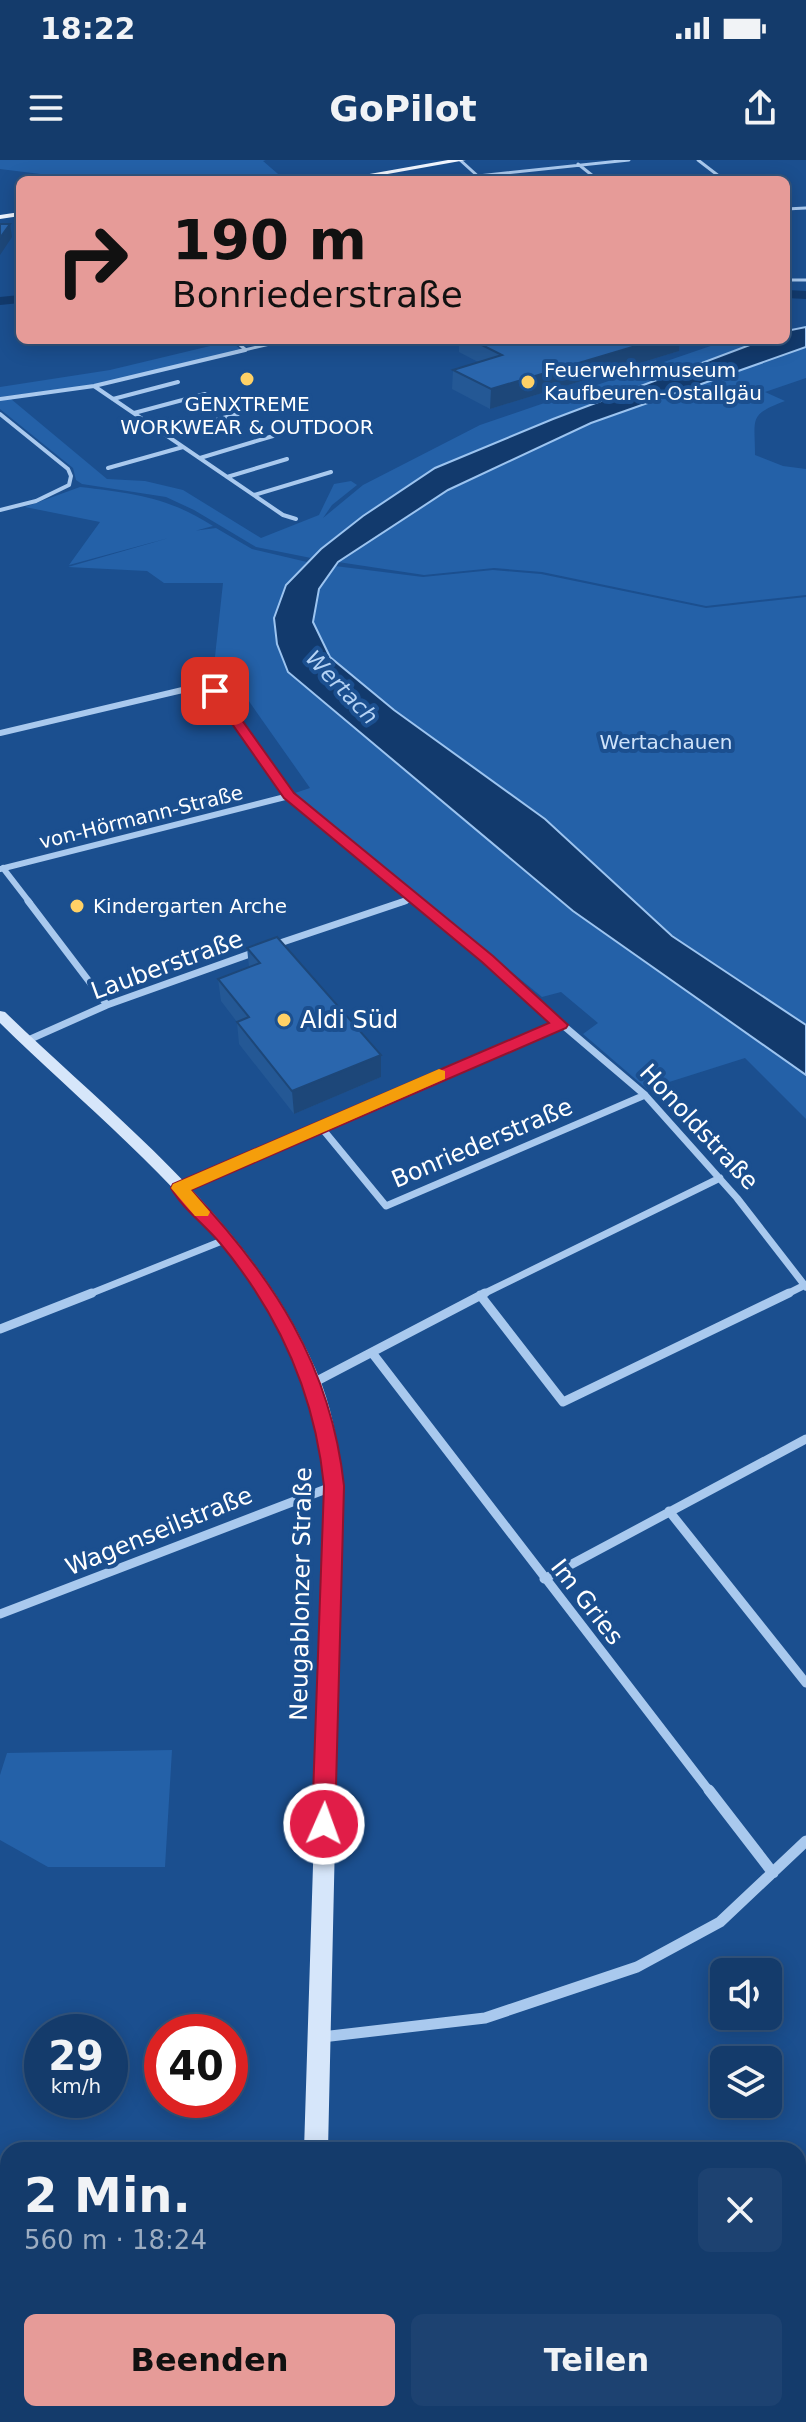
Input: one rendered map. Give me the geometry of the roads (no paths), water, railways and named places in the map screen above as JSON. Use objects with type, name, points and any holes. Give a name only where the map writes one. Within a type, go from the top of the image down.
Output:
[{"type":"main road","points":[[364,176],[461,160]]},
{"type":"street","points":[[461,160],[478,176]]},
{"type":"street","points":[[494,176],[629,160]]},
{"type":"street","points":[[698,160],[719,176]]},
{"type":"street","points":[[578,164],[593,176]]},
{"type":"street","points":[[239,344],[246,350]]},
{"type":"street","points":[[0,399],[94,386],[271,344]]},
{"type":"street","points":[[113,399],[178,382]]},
{"type":"street","points":[[94,386],[283,515],[296,519]]},
{"type":"street","points":[[134,413],[205,394]]},
{"type":"street","points":[[0,414],[68,469],[71,476],[69,485],[40,501],[0,510]]},
{"type":"street","points":[[164,434],[238,414]]},
{"type":"street","points":[[200,458],[273,436]]},
{"type":"street","points":[[108,468],[183,447]]},
{"type":"street","points":[[227,477],[287,459]]},
{"type":"street","points":[[254,495],[331,472]]},
{"type":"street","name":"Honoldstraße","points":[[0,733],[199,687],[215,691],[289,796],[645,1095],[720,1178],[805,1286]]},
{"type":"street","name":"von-Hörmann-Straße","points":[[1,869],[289,796]]},
{"type":"street","points":[[1,869],[107,1005]]},
{"type":"street","name":"Lauberstraße","points":[[26,1041],[107,1005],[414,898]]},
{"type":"street","name":"Neugablonzer Straße","points":[[0,1015],[179,1188],[227,1239],[279,1314],[313,1383],[329,1439],[334,1486],[316,2142]]},
{"type":"street","points":[[179,1188],[560,1025]]},
{"type":"street","name":"Bonriederstraße","points":[[320,1126],[386,1206],[645,1095]]},
{"type":"street","points":[[313,1383],[480,1295],[720,1178]]},
{"type":"street","points":[[0,1329],[227,1239]]},
{"type":"street","points":[[480,1295],[563,1402],[805,1286]]},
{"type":"street","name":"Im Gries","points":[[373,1354],[773,1873]]},
{"type":"street","points":[[544,1579],[806,1439]]},
{"type":"street","name":"Wagenseilstraße","points":[[0,1614],[334,1486]]},
{"type":"street","points":[[669,1511],[806,1683]]},
{"type":"street","points":[[317,2038],[485,2018],[637,1967],[720,1922],[806,1841]]},
{"type":"water","name":"Wertach","points":[[806,327],[806,347],[591,423],[448,490],[338,562],[319,589],[313,622],[330,657],[394,710],[545,819],[672,936],[806,1025],[806,1075],[573,911],[288,672],[277,644],[274,618],[286,585],[321,549],[363,516],[435,468],[553,419],[752,344],[790,344],[790,330]]},
{"type":"waterway","points":[[790,294],[806,295]]},
{"type":"waterway","points":[[0,301],[16,299]]},
{"type":"place","name":"GENXTREME WORKWEAR & OUTDOOR","points":[[247,379]]},
{"type":"place","name":"Feuerwehrmuseum Kaufbeuren-Ostallgäu","points":[[528,382]]},
{"type":"place","name":"Kindergarten Arche","points":[[77,906]]},
{"type":"place","name":"Aldi Süd","points":[[284,1020]]},
{"type":"park label","name":"Wertachauen","points":[[666,742]]}]
